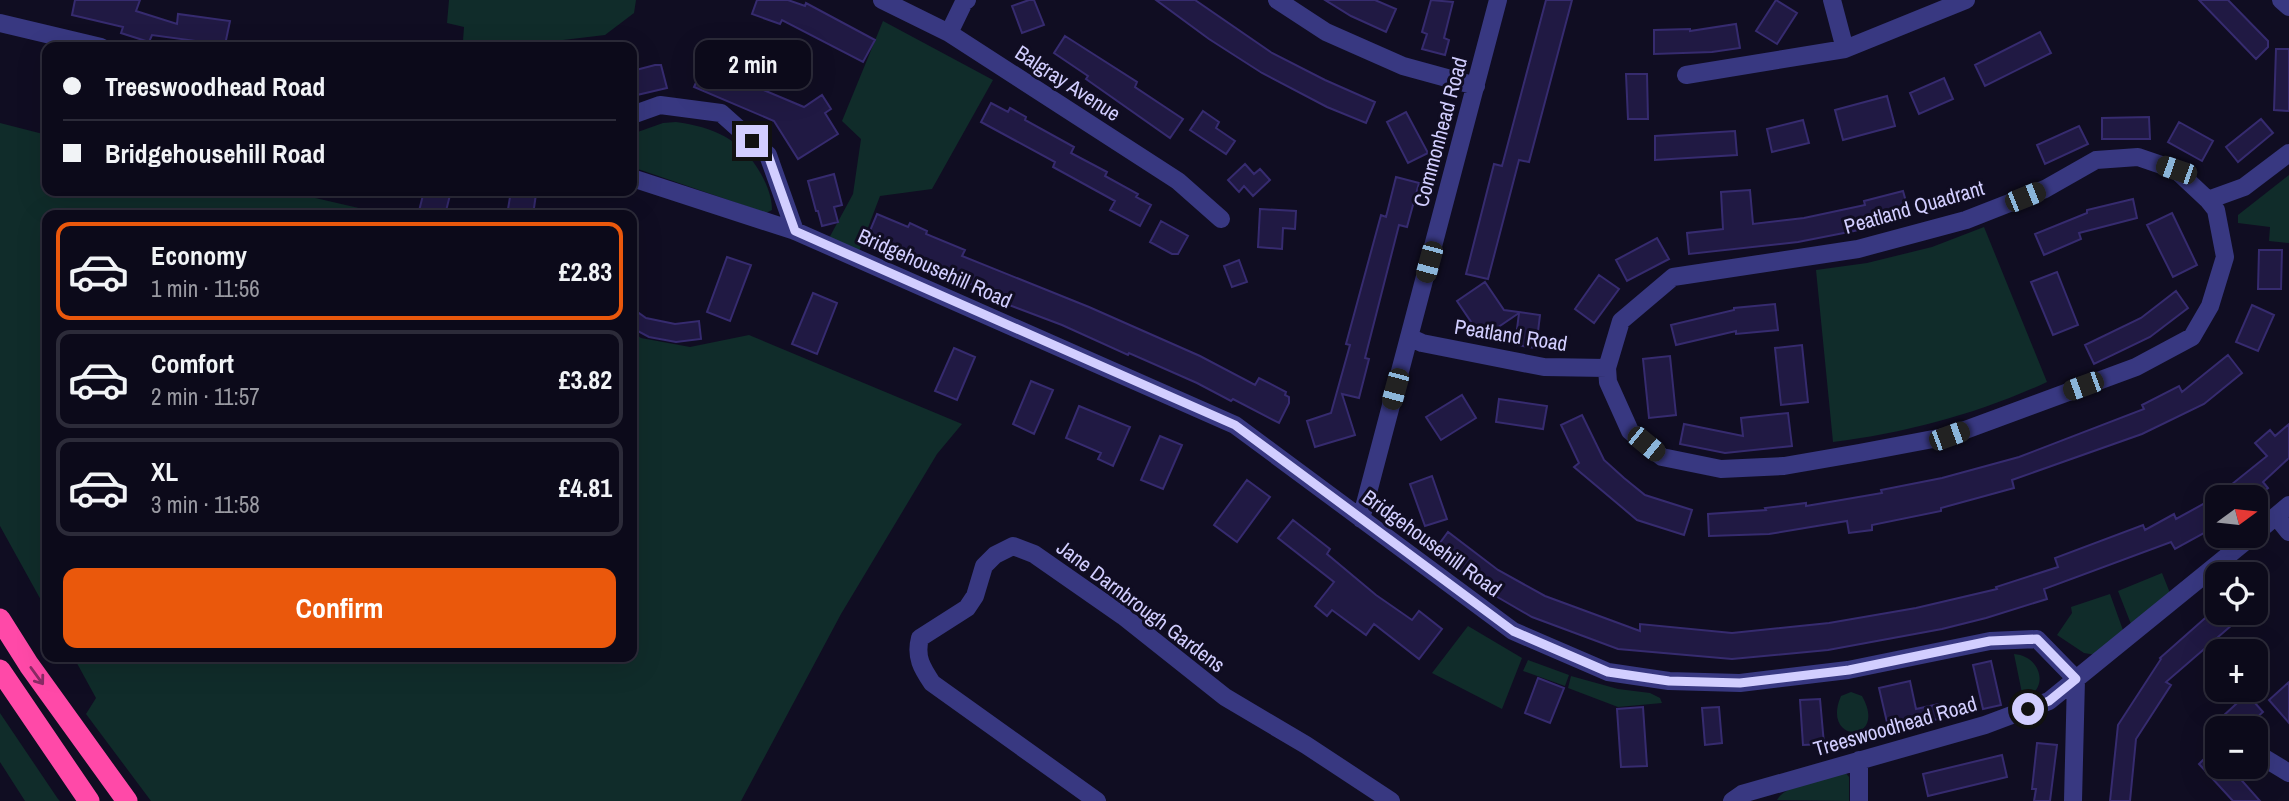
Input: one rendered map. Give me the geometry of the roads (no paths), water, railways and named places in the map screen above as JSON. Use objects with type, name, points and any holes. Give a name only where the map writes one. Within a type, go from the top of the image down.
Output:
[{"type":"highway","points":[[0,619],[29,665],[127,801]]},
{"type":"highway","points":[[0,670],[89,801]]},
{"type":"street","name":"Balgray Avenue","points":[[882,0],[949,33],[1178,181],[1221,219]]},
{"type":"street","points":[[949,33],[967,0]]},
{"type":"street","points":[[1277,0],[1326,32],[1392,61],[1476,86]]},
{"type":"street","name":"Commonhead Road","points":[[1361,519],[1498,0]]},
{"type":"street","points":[[1832,0],[1845,49]]},
{"type":"street","points":[[1686,75],[1845,49],[1966,0]]},
{"type":"street","points":[[2281,0],[2289,8]]},
{"type":"street","points":[[0,23],[81,42]]},
{"type":"street","points":[[637,113],[660,105],[720,113],[768,155],[795,231]]},
{"type":"street","points":[[2208,200],[2244,187],[2289,153]]},
{"type":"street","name":"Peatland Quadrant","points":[[2138,157],[2176,170],[2208,200],[2216,211],[2225,257],[2210,306],[2192,337],[2136,367],[1949,436],[1784,466],[1721,470],[1662,457],[1630,431],[1608,382],[1607,368],[1621,321],[1673,278],[1858,249],[1966,220],[2045,189],[2096,160],[2138,157]]},
{"type":"street","name":"Bridgehousehill Road","points":[[637,180],[795,231],[1235,425],[1513,631],[1608,672],[1669,681],[1740,683],[1849,670],[1990,641],[2037,639],[2076,679]]},
{"type":"street","name":"Peatland Road","points":[[1409,337],[1422,343],[1544,367],[1607,368]]},
{"type":"street","points":[[2283,510],[2289,532]]},
{"type":"street","name":"Treeswoodhead Road","points":[[2268,522],[2283,510]]},
{"type":"street","name":"Jane Darnbrough Gardens","points":[[1097,801],[932,683],[920,665],[917,649],[920,638],[967,608],[975,596],[984,566],[995,555],[1013,546],[1034,554],[1123,616],[1225,697],[1306,745],[1391,801]]},
{"type":"street","name":"Treeswoodhead Road","points":[[1743,799],[1859,760],[1985,725],[2049,701],[2237,548]]},
{"type":"street","points":[[2073,801],[2076,679]]},
{"type":"street","points":[[1859,760],[1859,801]]},
{"type":"street","points":[[2268,760],[2289,773]]}]
